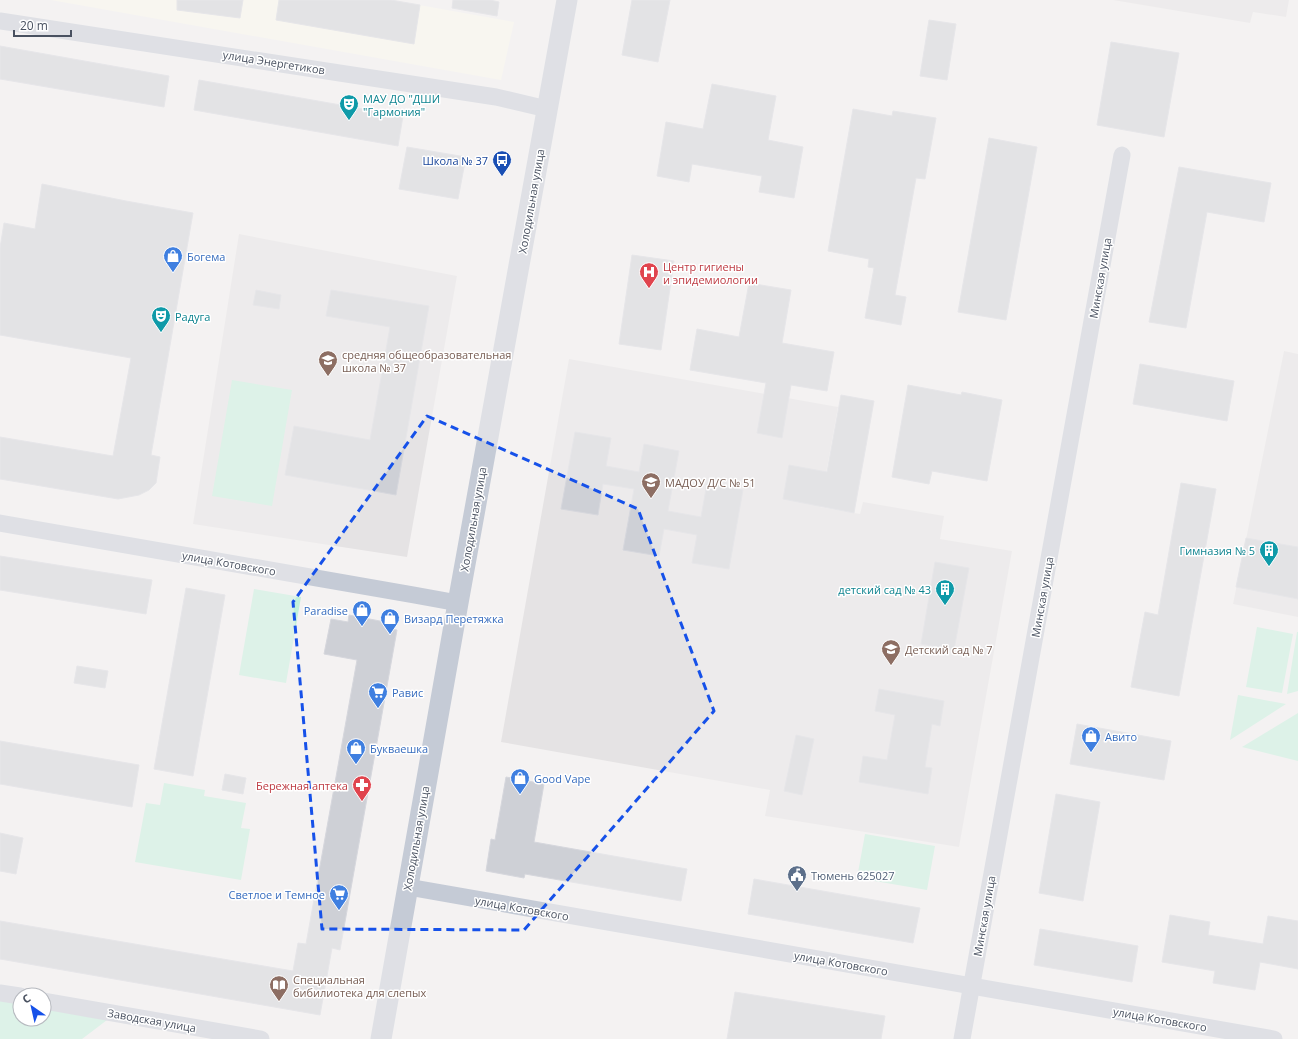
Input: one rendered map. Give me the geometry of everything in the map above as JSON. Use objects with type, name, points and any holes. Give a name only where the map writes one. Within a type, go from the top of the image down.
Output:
[{"type":"street","name":"Холодильная улица","points":[[381,1039],[567,0]]},
{"type":"street","name":"улица Энергетиков","points":[[0,21],[488,95],[547,109]]},
{"type":"street","name":"Минская улица","points":[[962,1039],[1122,155]]},
{"type":"street","name":"улица Котовского","points":[[0,523],[458,603]]},
{"type":"street","name":"улица Котовского","points":[[408,887],[1274,1039]]},
{"type":"street","points":[[0,993],[12,995]]},
{"type":"street","name":"Заводская улица","points":[[52,1002],[261,1039]]},
{"type":"highlighted area","points":[[427,416],[638,509],[714,711],[524,930],[322,929],[293,602]]},
{"type":"shaded area","points":[[51,0],[391,0],[514,22],[501,80]]},
{"type":"shaded area","points":[[1113,0],[1289,0],[1286,17],[1253,12],[1250,23]]},
{"type":"shaded area","name":"средняя общеобразовательная школа № 37","points":[[239,234],[457,276],[407,557],[193,524]]},
{"type":"shaded area","points":[[1284,351],[1298,354],[1298,617],[1233,604]]},
{"type":"shaded area","points":[[569,359],[838,407],[820,507],[860,514],[863,502],[944,516],[940,539],[1012,551],[959,847],[765,816],[770,790],[501,742]]},
{"type":"green space","points":[[232,380],[292,390],[272,506],[212,496]]},
{"type":"green space","points":[[254,589],[301,597],[286,683],[239,675]]},
{"type":"green space","points":[[1257,627],[1293,634],[1282,693],[1246,687]]},
{"type":"green space","points":[[1297,632],[1298,691],[1287,694]]},
{"type":"green space","points":[[1238,695],[1286,704],[1230,740]]},
{"type":"green space","points":[[1298,713],[1298,761],[1242,747]]},
{"type":"green space","points":[[164,783],[205,790],[204,796],[246,803],[241,828],[250,829],[241,880],[135,862],[146,803],[160,805]]},
{"type":"green space","points":[[865,834],[935,846],[927,890],[857,878]]},
{"type":"green space","points":[[0,997],[12,999],[12,1027],[52,1027],[52,1006],[111,1017],[82,1039],[0,1039]]},
{"type":"building","points":[[177,0],[243,0],[240,18],[177,10]]},
{"type":"building","points":[[279,0],[391,0],[420,5],[414,44],[276,20]]},
{"type":"building","points":[[453,0],[490,0],[499,2],[497,16],[452,8]]},
{"type":"building","points":[[632,0],[670,0],[658,62],[622,55]]},
{"type":"building","points":[[929,20],[956,24],[947,80],[920,76]]},
{"type":"building","points":[[1111,42],[1179,53],[1164,137],[1097,125]]},
{"type":"building","points":[[0,46],[169,76],[164,107],[0,79]]},
{"type":"building","points":[[199,80],[403,116],[398,146],[194,110]]},
{"type":"building","points":[[712,84],[776,96],[768,140],[803,147],[794,198],[759,192],[762,176],[692,164],[689,182],[657,176],[666,122],[703,129]]},
{"type":"building","points":[[853,109],[892,116],[893,111],[936,118],[925,179],[916,178],[895,295],[906,297],[901,325],[865,318],[874,268],[868,267],[869,259],[828,251]]},
{"type":"building","points":[[989,138],[1037,147],[1006,320],[958,312]]},
{"type":"building","points":[[407,147],[466,157],[458,199],[399,189]]},
{"type":"building","points":[[1179,167],[1271,183],[1264,222],[1207,212],[1186,328],[1149,322]]},
{"type":"building","points":[[42,184],[193,213],[151,455],[160,457],[156,483],[149,490],[139,495],[118,499],[0,479],[0,437],[113,456],[131,358],[0,335],[0,248],[4,223],[35,229]]},
{"type":"building","points":[[632,255],[674,261],[661,350],[619,344]]},
{"type":"building","points":[[749,283],[791,290],[782,343],[834,352],[827,391],[791,385],[782,438],[757,433],[766,383],[690,370],[697,329],[739,337]]},
{"type":"building","points":[[256,290],[281,295],[279,309],[253,305]]},
{"type":"building","points":[[331,290],[429,306],[396,495],[285,475],[294,426],[370,440],[390,327],[326,316]]},
{"type":"building","points":[[1140,364],[1234,381],[1227,421],[1133,404]]},
{"type":"building","points":[[908,385],[961,395],[962,392],[1002,400],[987,481],[932,471],[929,484],[892,477]]},
{"type":"building","points":[[841,395],[874,401],[854,513],[783,499],[789,465],[827,472]]},
{"type":"building","name":"МАДОУ Д/С № 51","points":[[575,432],[611,438],[606,466],[639,472],[644,444],[679,451],[668,511],[701,517],[707,483],[743,490],[729,569],[692,563],[697,535],[664,529],[659,556],[623,550],[634,489],[603,484],[598,515],[561,509]]},
{"type":"building","points":[[1181,483],[1216,489],[1179,696],[1131,687],[1145,612],[1158,615]]},
{"type":"building","name":"Гимназия № 5","points":[[1246,538],[1298,547],[1298,599],[1236,587]]},
{"type":"building","points":[[0,556],[152,580],[146,614],[0,590]]},
{"type":"building","name":"детский сад № 43","points":[[935,562],[969,568],[954,650],[921,644]]},
{"type":"building","points":[[186,588],[225,595],[193,776],[154,769]]},
{"type":"building","points":[[349,615],[385,622],[384,628],[397,630],[340,950],[332,948],[320,1015],[0,959],[0,921],[293,971],[298,943],[306,944],[357,660],[324,654],[331,619],[348,622]]},
{"type":"building","points":[[77,666],[108,671],[105,688],[74,683]]},
{"type":"building","points":[[879,689],[944,701],[940,726],[932,724],[925,767],[932,768],[928,794],[859,782],[863,756],[887,760],[895,715],[875,711]]},
{"type":"building","points":[[1077,724],[1171,741],[1164,780],[1070,764]]},
{"type":"building","points":[[796,735],[814,739],[802,795],[784,791]]},
{"type":"building","points":[[0,741],[139,765],[132,807],[0,784]]},
{"type":"building","points":[[225,774],[246,778],[243,794],[222,790]]},
{"type":"building","points":[[506,777],[544,784],[534,842],[687,869],[681,901],[525,874],[524,878],[486,871],[491,839],[495,840]]},
{"type":"building","points":[[1056,794],[1100,802],[1083,901],[1039,893]]},
{"type":"building","points":[[0,833],[23,838],[16,874],[0,871]]},
{"type":"building","points":[[754,879],[920,908],[913,943],[748,914]]},
{"type":"building","points":[[1170,915],[1210,922],[1208,935],[1263,944],[1268,916],[1298,921],[1298,969],[1260,962],[1255,990],[1213,983],[1215,971],[1162,962]]},
{"type":"building","points":[[1040,929],[1138,946],[1132,982],[1034,965]]},
{"type":"building","points":[[735,992],[885,1016],[881,1039],[727,1039]]},
{"type":"place","name":"МАУ ДО \"ДШИ \"Гармония\"","points":[[349,121]]},
{"type":"place","name":"Школа № 37","points":[[502,177]]},
{"type":"place","name":"Богема","points":[[173,273]]},
{"type":"place","name":"Центр гигиены и эпидемиологии","points":[[649,289]]},
{"type":"place","name":"Радуга","points":[[161,333]]},
{"type":"place","name":"средняя общеобразовательная школа № 37","points":[[328,377]]},
{"type":"place","name":"МАДОУ Д/С № 51","points":[[651,499]]},
{"type":"place","name":"Гимназия № 5","points":[[1269,567]]},
{"type":"place","name":"детский сад № 43","points":[[945,606]]},
{"type":"place","name":"Paradise","points":[[362,627]]},
{"type":"place","name":"Визард Перетяжка","points":[[390,635]]},
{"type":"place","name":"Детский сад № 7","points":[[891,666]]},
{"type":"place","name":"Равис","points":[[378,709]]},
{"type":"place","name":"Авито","points":[[1091,753]]},
{"type":"place","name":"Букваешка","points":[[356,765]]},
{"type":"place","name":"Good Vape","points":[[520,795]]},
{"type":"place","name":"Бережная аптека","points":[[362,802]]},
{"type":"place","name":"Тюмень 625027","points":[[797,892]]},
{"type":"place","name":"Светлое и Темное","points":[[339,911]]},
{"type":"place","name":"Специальная бибилиотека для слепых","points":[[279,1002]]}]
